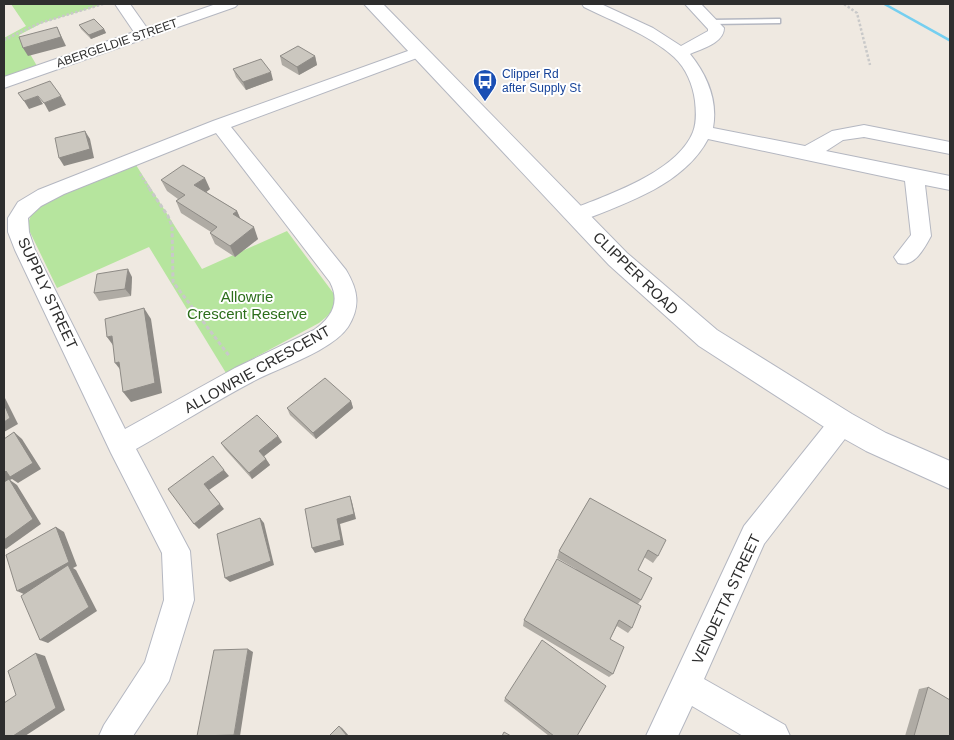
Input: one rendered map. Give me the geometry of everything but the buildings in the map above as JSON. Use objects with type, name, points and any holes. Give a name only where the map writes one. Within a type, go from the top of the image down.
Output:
[{"type":"street","points":[[122,4],[144,34]]},
{"type":"street","name":"ABERGELDIE STREET","points":[[4,83],[230,4]]},
{"type":"street","name":"CLIPPER ROAD","points":[[373,4],[642,282],[708,338],[842,423],[876,442],[950,475]]},
{"type":"street","points":[[680,54],[712,37],[716,32],[716,28],[693,4]]},
{"type":"street","points":[[577,215],[631,192],[678,163],[695,146],[703,132],[705,112],[699,83],[680,54],[597,5]]},
{"type":"street","name":"SUPPLY STREET","points":[[115,736],[158,670],[179,600],[176,551],[120,445],[25,250],[17,228],[20,214],[33,202],[50,193],[130,159],[419,52]]},
{"type":"street","name":"ALLOWRIE CRESCENT","points":[[120,445],[244,375],[322,336],[339,322],[347,301],[346,288],[338,276],[220,125]]},
{"type":"street","points":[[808,152],[838,135],[864,131],[950,148]]},
{"type":"street","points":[[703,132],[808,152],[914,177],[950,183]]},
{"type":"street","points":[[905,257],[921,236],[914,177]]},
{"type":"street","name":"VENDETTA STREET","points":[[662,736],[754,535],[842,423]]},
{"type":"street","points":[[685,685],[774,736]]},
{"type":"lane","points":[[711,22],[777,21]]},
{"type":"path","points":[[4,40],[40,23],[103,4]]},
{"type":"path","points":[[844,4],[857,13],[870,65]]},
{"type":"path","points":[[130,159],[168,216],[172,226],[173,282],[244,375]]},
{"type":"green space","points":[[11,4],[104,4],[42,23],[19,35],[37,66],[4,77],[4,38],[26,26]]},
{"type":"green space","name":"Allowrie Crescent Reserve","points":[[136,165],[202,269],[287,231],[334,294],[333,307],[329,314],[319,323],[226,373],[149,247],[57,288],[29,230],[29,219],[34,211],[52,199]]},
{"type":"waterway","points":[[884,4],[950,41]]},
{"type":"place","name":"Clipper Rd after Supply St","points":[[485,102]]}]
